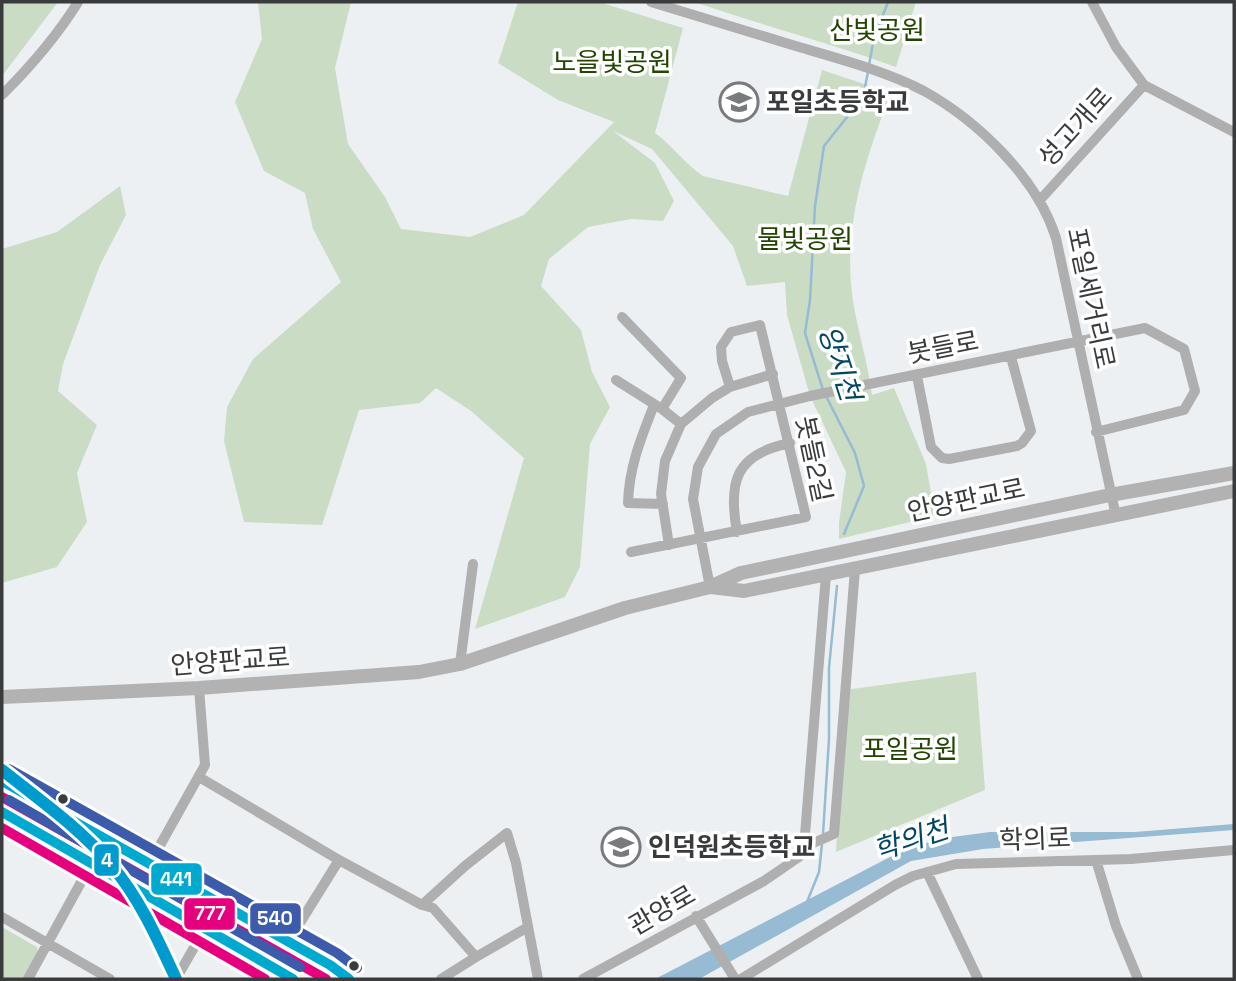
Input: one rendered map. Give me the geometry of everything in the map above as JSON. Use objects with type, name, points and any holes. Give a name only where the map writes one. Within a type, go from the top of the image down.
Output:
[{"type":"main road","name":"안양판교로","points":[[2,697],[198,688],[419,672],[460,664],[625,608],[710,587],[741,573],[1110,495],[1234,473]]},
{"type":"main road","name":"안양판교로","points":[[710,587],[744,591],[1234,491]]},
{"type":"main road","points":[[2,781],[330,965],[349,979]]},
{"type":"main road","points":[[2,812],[293,979]]},
{"type":"street","points":[[2,95],[67,20],[78,2]]},
{"type":"street","name":"포일세거리로","points":[[651,2],[672,5],[868,69],[923,91],[965,120],[1023,174],[1049,215],[1056,238],[1116,516]]},
{"type":"street","name":"성고개로","points":[[1092,2],[1116,47],[1144,85],[1234,132]]},
{"type":"street","name":"성고개로","points":[[1040,200],[1144,85]]},
{"type":"street","points":[[622,317],[681,378],[658,407],[637,447],[629,477],[628,503],[663,503]]},
{"type":"street","name":"봇들2길","points":[[631,551],[806,517],[760,325],[731,332],[721,347],[730,387]]},
{"type":"street","name":"봇들로","points":[[710,587],[693,499],[698,467],[716,435],[748,412],[825,393],[1144,328],[1184,349],[1195,391],[1184,410],[1096,432]]},
{"type":"street","points":[[917,376],[931,447],[942,458],[1017,446],[1031,431],[1011,357]]},
{"type":"street","points":[[669,545],[662,494],[665,461],[681,424],[730,387],[773,374]]},
{"type":"street","points":[[616,380],[681,424]]},
{"type":"street","points":[[737,532],[732,502],[742,466],[760,454],[790,443]]},
{"type":"street","points":[[460,664],[473,564]]},
{"type":"street","name":"관양로","points":[[583,979],[699,921],[764,881],[822,839],[834,834],[855,569]]},
{"type":"street","points":[[802,852],[826,575]]},
{"type":"street","points":[[149,865],[205,765],[198,688]]},
{"type":"street","points":[[200,777],[339,860],[432,908],[477,957]]},
{"type":"street","points":[[422,905],[507,833],[538,979]]},
{"type":"street","name":"학의로","points":[[741,979],[895,885],[956,864],[1096,860],[1234,850]]},
{"type":"street","points":[[288,942],[339,860]]},
{"type":"street","points":[[1096,860],[1116,926],[1138,979]]},
{"type":"street","points":[[28,979],[91,864]]},
{"type":"street","points":[[927,872],[978,979]]},
{"type":"street","points":[[2,917],[110,979]]},
{"type":"street","points":[[699,921],[732,975]]},
{"type":"street","points":[[440,979],[528,927]]},
{"type":"street","points":[[176,979],[204,930]]},
{"type":"street","points":[[759,968],[766,979]]},
{"type":"green space","points":[[2,2],[58,2],[2,76]]},
{"type":"green space","points":[[258,2],[351,2],[335,68],[348,144],[385,197],[401,229],[470,237],[524,215],[614,122],[558,100],[498,63],[518,2],[599,2],[683,28],[655,133],[703,176],[788,196],[822,70],[891,93],[858,194],[853,221],[850,274],[872,395],[894,388],[926,464],[935,516],[839,539],[846,472],[810,396],[787,315],[785,282],[747,286],[733,246],[652,149],[613,131],[655,163],[674,201],[663,221],[631,219],[588,227],[549,259],[541,286],[581,330],[592,372],[610,407],[590,444],[580,567],[565,597],[475,629],[524,458],[471,411],[436,388],[420,403],[359,410],[322,525],[244,522],[224,441],[227,407],[253,359],[341,282],[313,229],[305,193],[264,171],[235,102],[262,39]]},
{"type":"green space","name":"산빛공원","points":[[694,2],[916,2],[896,67]]},
{"type":"green space","points":[[120,186],[126,215],[100,265],[63,364],[58,391],[97,425],[77,473],[87,522],[57,567],[2,583],[2,249],[57,232]]},
{"type":"green space","name":"포일공원","points":[[976,672],[985,790],[836,852],[845,690]]},
{"type":"green space","points":[[2,927],[37,947],[39,958],[25,979],[2,979]]},
{"type":"water","name":"학의천","points":[[1234,824],[1234,830],[983,849],[911,861],[699,979],[655,979],[890,857],[937,839],[990,832],[1135,832]]},
{"type":"waterway","name":"양지천","points":[[869,65],[874,38],[888,2]]},
{"type":"waterway","name":"양지천","points":[[823,390],[805,333],[810,300],[815,206],[824,146],[863,97],[868,72]]},
{"type":"waterway","name":"양지천","points":[[826,396],[855,453],[864,486],[844,534]]},
{"type":"waterway","name":"양지천","points":[[823,834],[829,739],[829,668],[837,586]]},
{"type":"waterway","name":"양지천","points":[[807,902],[819,872],[822,844]]},
{"type":"transit line","name":"540","points":[[9,769],[337,953],[357,968]]},
{"type":"transit line","name":"4","points":[[2,770],[74,827],[112,866],[140,906],[176,979]]},
{"type":"transit line","name":"441","points":[[2,781],[330,965],[349,979]]},
{"type":"transit line","name":"777","points":[[2,797],[326,979]]},
{"type":"transit line","name":"540","points":[[9,800],[300,967]]},
{"type":"transit line","name":"441","points":[[2,812],[293,979]]},
{"type":"transit line","name":"777","points":[[2,828],[265,979]]},
{"type":"place","name":"포일초등학교","points":[[739,102]]},
{"type":"place","name":"인덕원초등학교","points":[[621,847]]},
{"type":"park label","name":"노을빛공원","points":[[612,62]]},
{"type":"park label","name":"물빛공원","points":[[805,239]]}]
